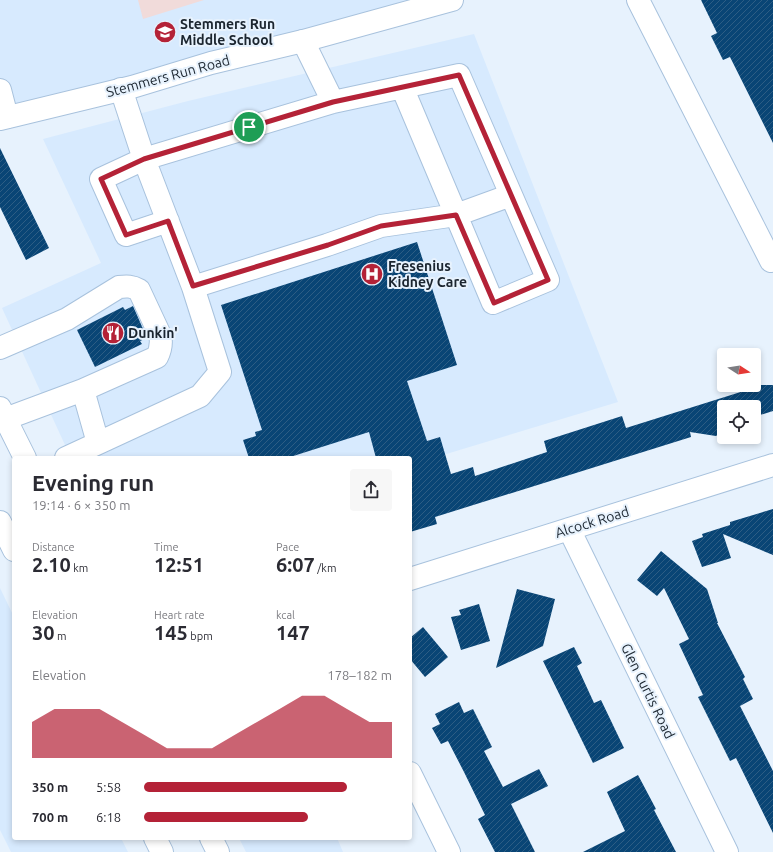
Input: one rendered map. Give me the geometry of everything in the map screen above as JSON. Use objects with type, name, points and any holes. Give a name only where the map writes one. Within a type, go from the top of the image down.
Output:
[{"type":"street","name":"Stemmers Run Road","points":[[3,118],[120,90],[211,63],[303,41],[452,0]]},
{"type":"street","points":[[638,0],[771,261]]},
{"type":"street","points":[[303,41],[333,102]]},
{"type":"street","points":[[168,221],[126,235],[101,179],[144,159],[333,102],[402,87],[459,75],[548,280],[494,303],[402,87]]},
{"type":"street","points":[[0,90],[3,118]]},
{"type":"street","points":[[70,456],[200,396],[220,372],[193,286],[144,159],[120,90]]},
{"type":"street","points":[[193,286],[328,245],[381,226],[456,215],[511,195]]},
{"type":"street","points":[[0,348],[67,319],[119,287],[134,287],[139,290],[162,342],[157,357],[83,390],[3,413],[24,456]]},
{"type":"street","points":[[83,390],[98,443]]},
{"type":"street","name":"Alcock Road","points":[[412,578],[773,465]]},
{"type":"street","points":[[0,522],[12,546]]},
{"type":"street","name":"Glen Curtis Road","points":[[569,530],[727,852]]},
{"type":"street","points":[[412,777],[449,852]]},
{"type":"street","points":[[156,840],[162,852]]},
{"type":"street","points":[[212,840],[218,852]]},
{"type":"shaded area","name":"Stemmers Run Middle School","points":[[0,0],[450,0],[7,117],[0,90]]},
{"type":"shaded area","points":[[138,0],[204,0],[143,19]]},
{"type":"shaded area","points":[[474,34],[618,402],[412,464],[412,456],[70,456],[2,308],[101,263],[43,139],[188,101]]},
{"type":"shaded area","points":[[0,588],[12,613],[12,840],[122,840],[128,852],[11,852],[0,830]]},
{"type":"shaded area","points":[[240,840],[338,840],[343,852],[246,852]]},
{"type":"building","points":[[701,0],[773,0],[773,143],[730,57],[723,60],[711,36],[717,33]]},
{"type":"building","points":[[0,148],[49,248],[26,260],[0,207]]},
{"type":"building","points":[[417,242],[457,365],[407,381],[427,441],[440,437],[451,474],[473,467],[475,476],[547,452],[544,441],[622,416],[626,428],[741,392],[761,392],[761,385],[773,385],[773,411],[761,415],[761,400],[717,400],[716,436],[690,432],[691,437],[435,517],[437,524],[412,531],[412,456],[375,456],[369,432],[293,456],[248,456],[243,440],[256,436],[255,432],[262,430],[221,305]]},
{"type":"building","name":"Dunkin'","points":[[133,306],[147,338],[140,341],[142,344],[95,367],[77,330],[123,307],[125,310]]},
{"type":"building","points":[[773,509],[773,555],[723,534],[731,558],[702,567],[692,541],[703,537],[702,534],[730,525],[730,522]]},
{"type":"building","points":[[661,551],[707,589],[717,623],[745,677],[743,679],[753,699],[740,706],[773,771],[773,833],[736,758],[730,761],[698,697],[703,695],[679,644],[689,639],[664,588],[657,596],[637,580]]},
{"type":"building","points":[[517,589],[555,599],[543,646],[496,668]]},
{"type":"building","points":[[479,604],[490,641],[461,650],[451,617],[461,615],[459,610]]},
{"type":"building","points":[[423,627],[448,657],[425,677],[412,661],[412,636]]},
{"type":"building","points":[[574,647],[582,663],[577,666],[594,703],[601,700],[624,748],[593,763],[543,661]]},
{"type":"building","points":[[459,702],[464,713],[473,709],[492,747],[484,751],[503,787],[539,769],[548,786],[511,804],[535,852],[495,852],[478,819],[485,815],[464,772],[448,741],[441,744],[432,728],[440,724],[435,714]]},
{"type":"building","points":[[638,775],[676,852],[583,852],[625,831],[607,792]]},
{"type":"place","name":"Stemmers Run Middle School","points":[[165,32]]},
{"type":"place","name":"Fresenius Kidney Care","points":[[372,274]]},
{"type":"place","name":"Dunkin'","points":[[113,333]]},
{"type":"route","points":[[459,75],[548,280],[494,303],[456,215],[381,226],[328,245],[193,286],[168,221],[126,235],[101,179],[144,159],[249,127],[333,102],[459,75]]}]
